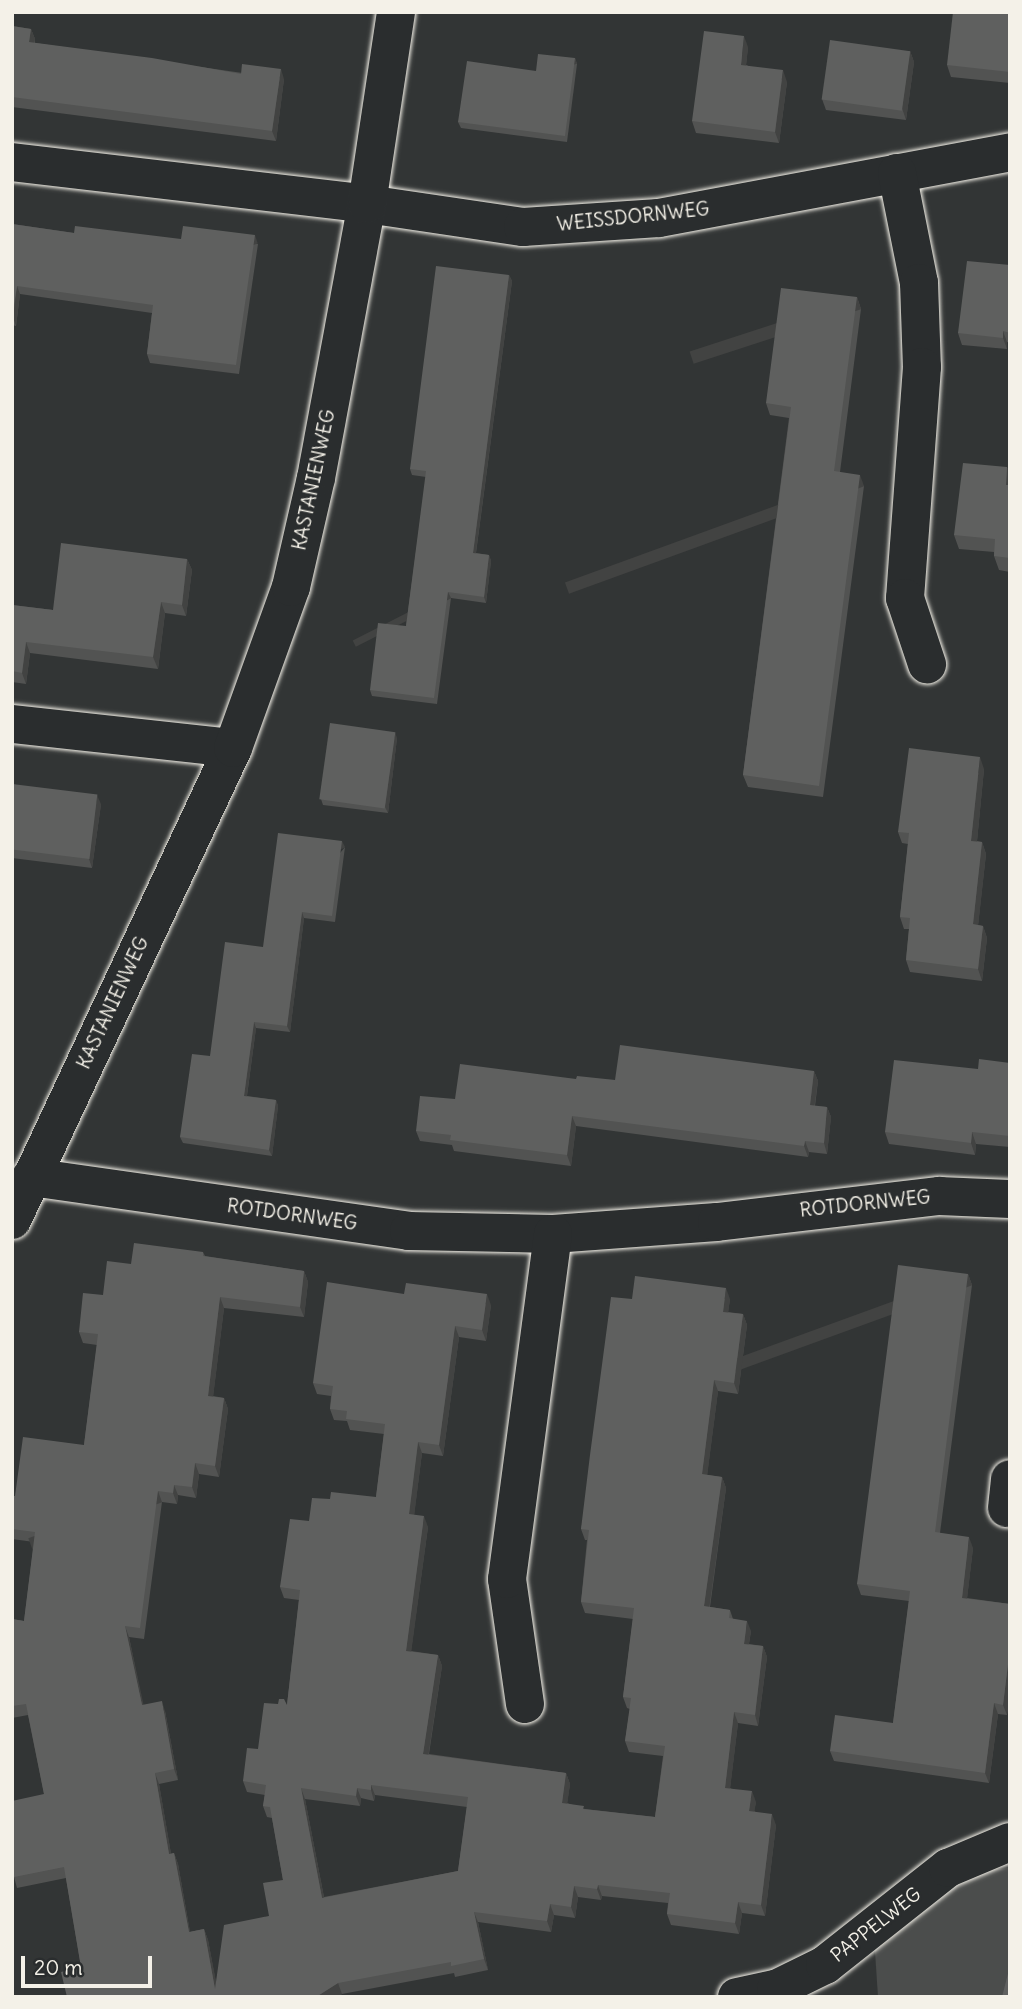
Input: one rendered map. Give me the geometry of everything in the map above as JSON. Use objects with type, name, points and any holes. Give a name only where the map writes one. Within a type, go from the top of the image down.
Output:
[{"type":"street","name":"KASTANIENWEG","points":[[12,1220],[233,748],[291,587],[316,478],[366,204],[396,12]]},
{"type":"street","name":"WEISSDORNWEG","points":[[366,204],[523,227],[659,218],[1010,152]]},
{"type":"street","points":[[12,162],[366,204]]},
{"type":"street","points":[[897,173],[919,283],[922,367],[905,598],[927,664]]},
{"type":"street","points":[[12,724],[233,748]]},
{"type":"street","name":"ROTDORNWEG","points":[[31,1177],[409,1231],[553,1234],[717,1222],[939,1196],[1010,1199]]},
{"type":"street","points":[[525,1704],[507,1579],[553,1234]]},
{"type":"street","name":"PAPPELWEG","points":[[737,1997],[776,1989],[825,1965],[947,1868],[1010,1842]]},
{"type":"shaded area","points":[[1010,1868],[1010,1997],[878,1997],[874,1936],[954,1873]]},
{"type":"building","points":[[953,12],[1010,12],[1010,72],[947,65]]},
{"type":"building","points":[[12,26],[31,29],[29,42],[152,58],[241,74],[242,64],[281,69],[272,131],[12,97]]},
{"type":"building","points":[[704,31],[744,36],[741,65],[783,70],[775,132],[692,121]]},
{"type":"building","points":[[830,40],[910,51],[902,111],[822,99]]},
{"type":"building","points":[[538,54],[575,58],[565,136],[458,122],[467,61],[536,71]]},
{"type":"building","points":[[12,224],[74,233],[75,226],[181,239],[183,226],[255,235],[236,365],[147,354],[153,305],[17,286],[12,317]]},
{"type":"building","points":[[967,261],[1010,265],[1010,333],[1003,331],[1003,338],[958,333]]},
{"type":"building","points":[[436,266],[509,275],[473,553],[489,555],[484,597],[448,592],[434,698],[370,690],[378,623],[406,626],[426,471],[410,469]]},
{"type":"building","points":[[781,288],[857,297],[834,471],[860,475],[819,786],[743,775],[791,407],[766,403]]},
{"type":"building","points":[[963,463],[1007,467],[1006,485],[1010,485],[1010,558],[994,556],[995,539],[954,535]]},
{"type":"building","points":[[61,543],[187,559],[182,605],[161,602],[153,657],[26,642],[22,673],[12,671],[12,605],[53,610]]},
{"type":"building","points":[[330,723],[395,732],[385,808],[319,799]]},
{"type":"building","points":[[909,748],[980,757],[971,841],[982,842],[973,924],[983,926],[978,969],[906,960],[910,918],[900,917],[909,833],[898,832]]},
{"type":"building","points":[[12,784],[97,794],[89,859],[12,849]]},
{"type":"building","points":[[278,833],[342,841],[332,916],[302,912],[287,1026],[254,1022],[244,1096],[276,1100],[269,1150],[180,1137],[192,1054],[210,1056],[225,942],[263,947]]},
{"type":"building","points":[[620,1045],[814,1071],[810,1105],[827,1107],[824,1143],[805,1141],[804,1146],[572,1116],[567,1155],[450,1140],[451,1135],[416,1131],[420,1096],[455,1099],[460,1064],[576,1079],[577,1076],[615,1080]]},
{"type":"building","points":[[979,1059],[1010,1063],[1010,1136],[972,1132],[971,1143],[885,1132],[894,1060],[978,1069]]},
{"type":"building","points":[[134,1243],[203,1252],[203,1256],[304,1271],[300,1307],[220,1297],[208,1396],[224,1398],[215,1466],[195,1463],[192,1487],[174,1485],[173,1493],[158,1491],[140,1628],[125,1626],[142,1705],[162,1701],[174,1769],[155,1773],[169,1854],[174,1853],[189,1932],[204,1929],[215,1989],[224,1925],[269,1916],[263,1883],[283,1880],[270,1807],[263,1806],[266,1785],[243,1781],[247,1748],[258,1749],[264,1703],[278,1704],[279,1699],[284,1699],[287,1705],[300,1590],[280,1587],[290,1519],[309,1521],[312,1498],[330,1499],[331,1492],[376,1497],[385,1424],[346,1419],[347,1411],[330,1409],[333,1386],[313,1383],[327,1282],[404,1294],[406,1283],[487,1294],[482,1330],[455,1326],[439,1445],[418,1442],[409,1514],[424,1516],[406,1651],[438,1655],[423,1754],[566,1773],[562,1803],[584,1806],[583,1809],[655,1817],[665,1746],[625,1741],[631,1698],[623,1697],[634,1608],[581,1602],[589,1530],[581,1529],[611,1297],[632,1299],[635,1276],[726,1288],[723,1312],[743,1314],[734,1383],[714,1380],[702,1474],[722,1477],[704,1606],[730,1610],[729,1618],[747,1621],[744,1644],[763,1646],[755,1715],[734,1712],[725,1788],[752,1791],[749,1811],[772,1814],[761,1905],[738,1902],[735,1923],[667,1914],[670,1893],[598,1885],[597,1889],[574,1886],[571,1907],[550,1904],[547,1921],[474,1912],[484,1959],[451,1966],[451,1962],[338,1983],[316,1997],[67,1997],[61,1972],[81,1967],[64,1867],[14,1877],[12,1870],[12,1801],[44,1794],[26,1704],[12,1706],[12,1619],[24,1621],[35,1532],[12,1529],[12,1496],[15,1496],[23,1437],[84,1445],[98,1334],[79,1332],[83,1293],[103,1295],[107,1261],[131,1264]],"holes":[[[371,1785],[468,1797],[458,1871],[322,1898],[301,1788],[356,1796],[357,1788],[371,1790]]]},
{"type":"building","points":[[898,1265],[968,1274],[935,1532],[969,1537],[962,1598],[1010,1604],[1010,1648],[1003,1705],[994,1703],[985,1773],[830,1751],[835,1715],[893,1723],[910,1591],[857,1584]]},
{"type":"building","points":[[1010,1966],[1010,1997],[1002,1997]]}]
